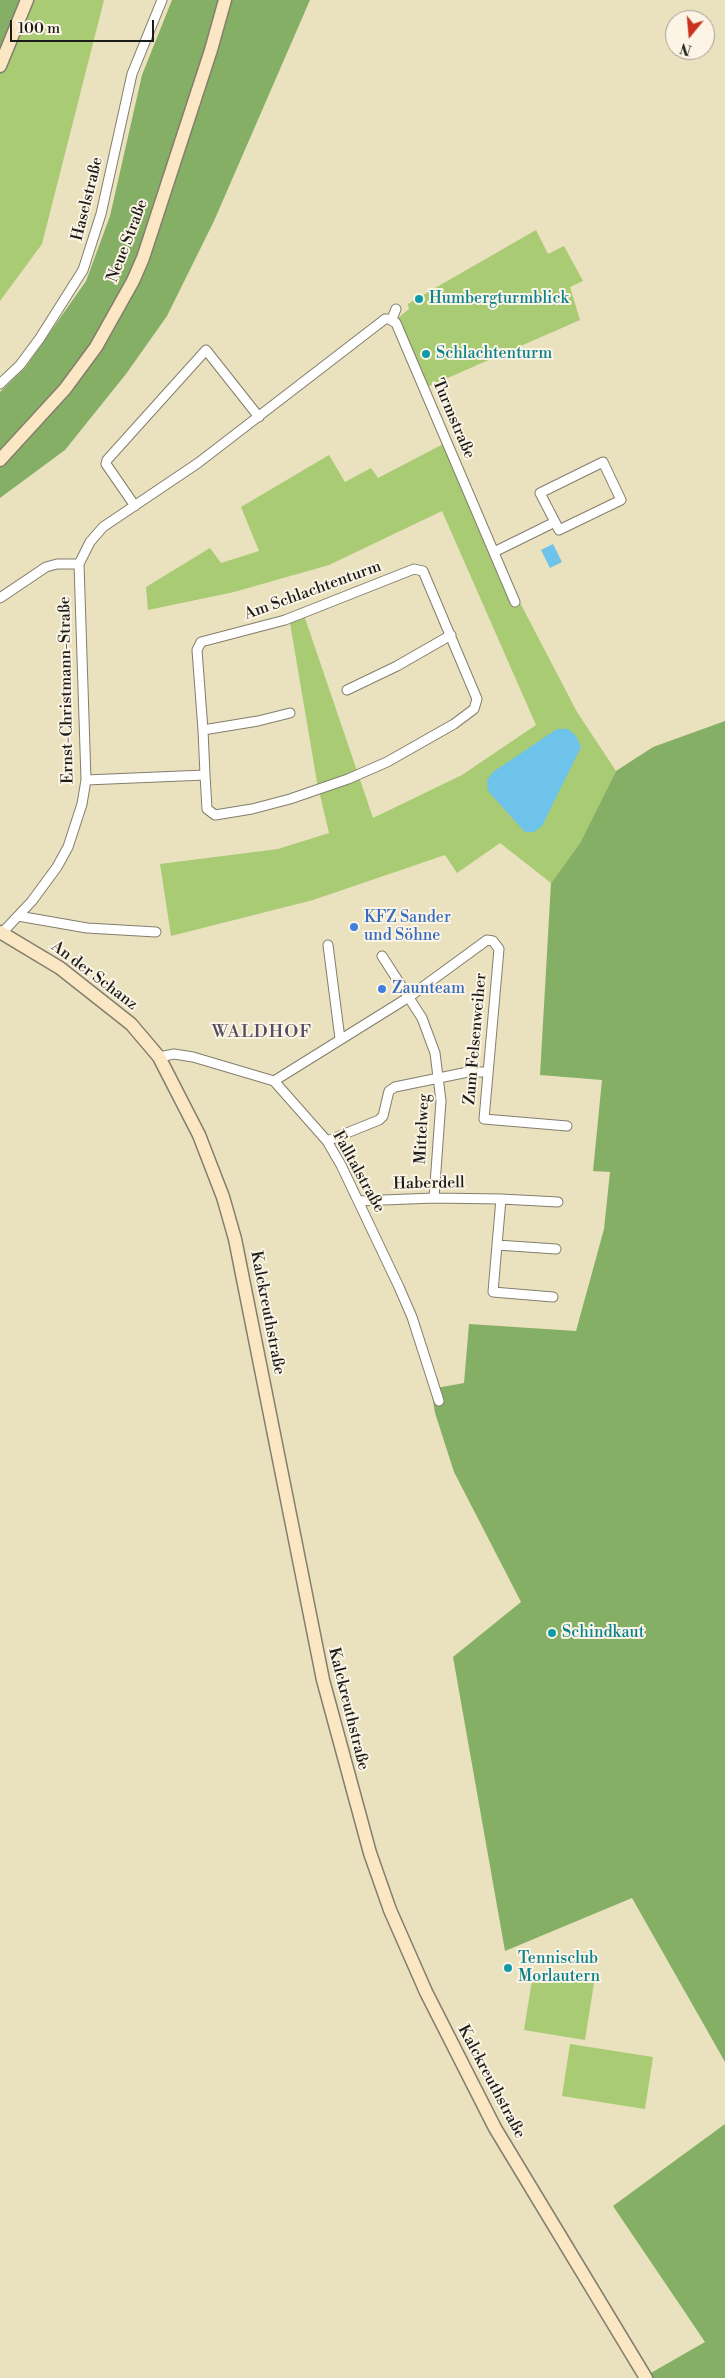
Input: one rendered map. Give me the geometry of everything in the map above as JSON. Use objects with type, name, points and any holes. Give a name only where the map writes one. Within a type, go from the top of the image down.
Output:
[{"type":"street","points":[[0,66],[27,0]]},
{"type":"street","name":"Haselstraße","points":[[0,384],[20,365],[40,338],[83,270],[101,214],[132,74],[162,0]]},
{"type":"street","name":"Neue Straße","points":[[0,460],[65,389],[96,347],[133,281],[143,258],[212,50],[225,0]]},
{"type":"street","points":[[0,598],[46,568],[58,564],[79,564],[90,542],[103,527],[198,463],[385,320],[392,319],[396,309]]},
{"type":"street","name":"Turmstraße","points":[[392,319],[396,323],[515,602]]},
{"type":"street","points":[[135,506],[106,464],[107,460],[206,350],[259,417]]},
{"type":"street","points":[[603,462],[622,500],[558,530],[554,522],[540,493],[603,462]]},
{"type":"street","points":[[494,552],[554,522]]},
{"type":"street","name":"Ernst-Christmann-Straße","points":[[1,932],[44,886],[68,847],[82,804],[86,780],[79,564]]},
{"type":"street","name":"Am Schlachtenturm","points":[[414,569],[423,571],[451,635],[477,699],[474,709],[421,743],[348,779],[280,802],[215,815],[207,809],[204,730],[196,650],[201,642],[285,620],[414,569]]},
{"type":"street","points":[[347,690],[397,666],[451,635]]},
{"type":"street","points":[[204,730],[290,713]]},
{"type":"street","points":[[86,780],[205,774]]},
{"type":"street","points":[[18,916],[87,928],[156,932]]},
{"type":"street","name":"An der Schanz","points":[[1,932],[60,968],[107,1003],[131,1024],[159,1057]]},
{"type":"street","name":"Zum Felsenweiher","points":[[409,997],[487,940],[493,941],[499,949],[484,1118],[567,1126]]},
{"type":"street","points":[[328,945],[340,1039]]},
{"type":"street","name":"Mittelweg","points":[[382,956],[422,1018],[435,1053],[441,1101],[434,1198]]},
{"type":"street","points":[[159,1057],[174,1054],[192,1057],[274,1081],[409,997]]},
{"type":"street","name":"Kalckreuthstraße","points":[[159,1057],[199,1135],[223,1197],[235,1239],[322,1680],[370,1853],[390,1910],[426,1992],[495,2128],[646,2378]]},
{"type":"street","points":[[327,1141],[379,1120],[383,1116],[389,1091],[394,1087],[468,1072],[488,1072]]},
{"type":"street","name":"Falltalstraße","points":[[274,1081],[327,1141],[358,1201],[412,1317],[439,1401]]},
{"type":"street","name":"Haberdell","points":[[358,1201],[434,1198],[558,1202]]},
{"type":"street","points":[[501,1199],[493,1292],[553,1297]]},
{"type":"street","points":[[497,1245],[556,1249]]},
{"type":"green space","points":[[0,0],[27,0],[0,66]]},
{"type":"green space","points":[[27,0],[104,0],[42,244],[0,301],[0,66]]},
{"type":"green space","points":[[172,0],[310,0],[214,221],[167,316],[126,374],[65,450],[0,498],[0,392],[25,368],[86,281],[110,216],[142,75]]},
{"type":"green space","points":[[536,230],[548,254],[564,246],[583,281],[570,287],[580,320],[427,387],[398,318],[409,309],[408,304]]},
{"type":"green space","points":[[449,441],[515,593],[577,712],[616,771],[580,843],[551,883],[500,843],[457,873],[445,855],[313,900],[171,936],[160,864],[278,849],[329,833],[317,782],[290,623],[305,618],[373,818],[462,775],[536,725],[442,511],[329,565],[234,592],[148,610],[146,587],[210,548],[221,563],[259,551],[241,507],[329,455],[345,482],[371,468],[378,478]]},
{"type":"green space","points":[[725,721],[725,2062],[632,1898],[505,1951],[453,1657],[521,1602],[454,1472],[435,1413],[431,1389],[464,1383],[469,1324],[576,1331],[604,1229],[610,1172],[593,1171],[602,1080],[540,1075],[551,883],[580,843],[616,771],[653,747]]},
{"type":"green space","points":[[533,1974],[594,1983],[585,2040],[524,2030]]},
{"type":"green space","points":[[570,2044],[653,2057],[645,2109],[562,2096]]},
{"type":"green space","points":[[725,2124],[725,2378],[652,2378],[649,2374],[705,2342],[613,2206]]},
{"type":"water","points":[[553,544],[562,562],[550,568],[541,550]]},
{"type":"water","points":[[557,729],[568,729],[576,736],[581,747],[542,826],[534,832],[525,832],[488,791],[487,780],[493,772]]},
{"type":"place","name":"Humbergturmblick","points":[[419,299]]},
{"type":"place","name":"Schlachtenturm","points":[[426,354]]},
{"type":"place","name":"KFZ Sander und Söhne","points":[[354,927]]},
{"type":"place","name":"Zaunteam","points":[[382,989]]},
{"type":"place","name":"Schindkaut","points":[[552,1633]]},
{"type":"place","name":"Tennisclub Morlautern","points":[[508,1968]]},
{"type":"district","name":"WALDHOF","points":[[262,1033]]}]
